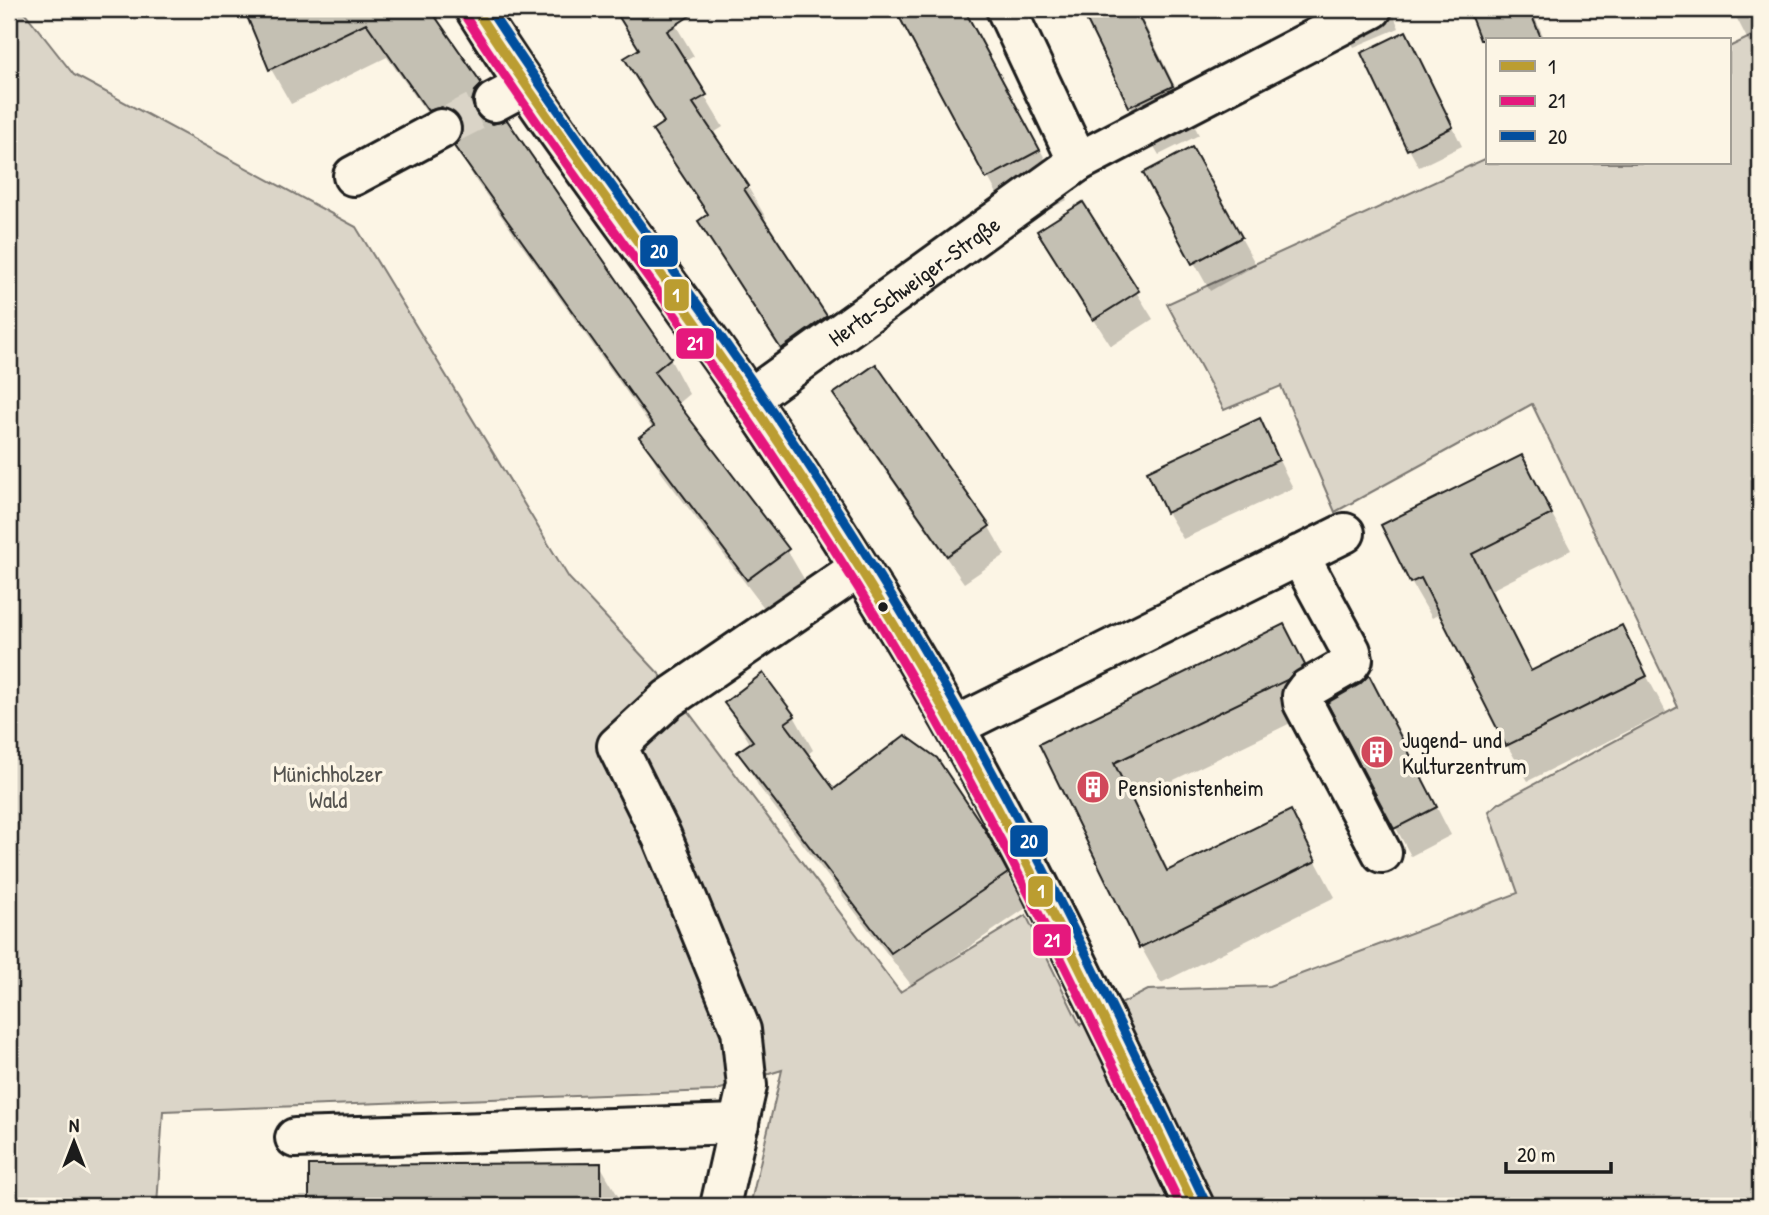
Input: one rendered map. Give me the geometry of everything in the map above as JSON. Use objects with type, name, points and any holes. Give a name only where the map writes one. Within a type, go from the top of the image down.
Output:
[{"type":"street","points":[[475,9],[509,94],[749,399],[859,568],[956,726],[1106,1023],[1194,1206]]},
{"type":"street","points":[[1006,9],[1078,162]]},
{"type":"street","name":"Herta-Schweiger-Straße","points":[[749,399],[1078,162],[1372,9]]},
{"type":"street","points":[[353,176],[441,129]]},
{"type":"street","points":[[956,726],[1345,533]]},
{"type":"street","points":[[1299,555],[1353,659],[1349,665],[1307,689],[1302,696],[1303,703],[1382,853]]},
{"type":"street","points":[[720,1206],[747,1086],[741,1030],[662,837],[617,746],[667,699],[859,568]]},
{"type":"street","points":[[295,1138],[739,1124]]},
{"type":"green space","name":"Münichholzer Wald","points":[[9,9],[22,9],[74,75],[356,227],[569,578],[662,677],[900,992],[1026,915],[1080,1025],[1148,990],[1269,986],[1518,893],[1489,811],[1499,803],[1678,707],[1532,404],[1335,512],[1281,386],[1224,410],[1167,304],[1486,158],[1486,164],[1730,164],[1730,47],[1760,32],[1760,1206],[750,1206],[782,1070],[714,1091],[163,1111],[157,1206],[9,1206]]},
{"type":"building","points":[[244,9],[430,9],[482,84],[475,91],[472,101],[475,113],[482,120],[493,124],[507,120],[671,358],[654,372],[789,549],[747,580],[639,437],[654,426],[454,146],[460,140],[463,130],[460,118],[453,111],[442,107],[428,111],[366,23],[269,70]]},
{"type":"building","points":[[614,9],[700,9],[667,31],[707,95],[693,103],[749,186],[744,189],[827,316],[781,349],[698,221],[708,214],[652,130],[664,122],[624,58],[639,49]]},
{"type":"building","points":[[895,9],[964,9],[1040,150],[986,179]]},
{"type":"building","points":[[1081,9],[1135,9],[1173,86],[1129,107]]},
{"type":"building","points":[[1468,9],[1529,9],[1541,38],[1486,38],[1480,40]]},
{"type":"building","points":[[1406,31],[1453,127],[1407,150],[1361,53]]},
{"type":"building","points":[[1192,147],[1242,237],[1192,264],[1143,173]]},
{"type":"building","points":[[1083,202],[1139,291],[1093,320],[1037,231]]},
{"type":"building","points":[[876,364],[990,526],[947,556],[833,394]]},
{"type":"building","points":[[1260,418],[1279,460],[1166,513],[1147,471]]},
{"type":"building","points":[[1522,455],[1552,514],[1472,554],[1531,671],[1622,625],[1647,676],[1506,746],[1421,578],[1410,583],[1381,525]]},
{"type":"building","name":"Pensionistenheim","points":[[1284,624],[1305,665],[1287,680],[1114,763],[1167,871],[1291,810],[1316,861],[1139,948],[1039,744]]},
{"type":"building","points":[[763,673],[795,716],[785,723],[834,789],[905,735],[937,758],[984,828],[1008,873],[891,953],[737,752],[753,741],[724,703]]},
{"type":"building","name":"Jugend- und Kulturzentrum","points":[[1369,675],[1437,807],[1394,829],[1327,703],[1360,684]]},
{"type":"building","points":[[601,1163],[601,1206],[309,1206],[309,1165]]},
{"type":"tunnel","points":[[441,129],[494,102]]},
{"type":"transit line","name":"1","points":[[475,9],[562,137],[753,404],[829,519],[911,653],[998,808],[1194,1206]]},
{"type":"transit line","name":"20","points":[[489,9],[764,398],[841,515],[924,650],[1050,883],[1205,1201]]},
{"type":"transit line","name":"21","points":[[465,16],[523,103],[764,443],[839,557],[902,661],[946,737],[1028,892],[1181,1206]]},
{"type":"place","name":"Jugend- und Kulturzentrum","points":[[1377,752]]},
{"type":"place","name":"Pensionistenheim","points":[[1093,787]]}]
